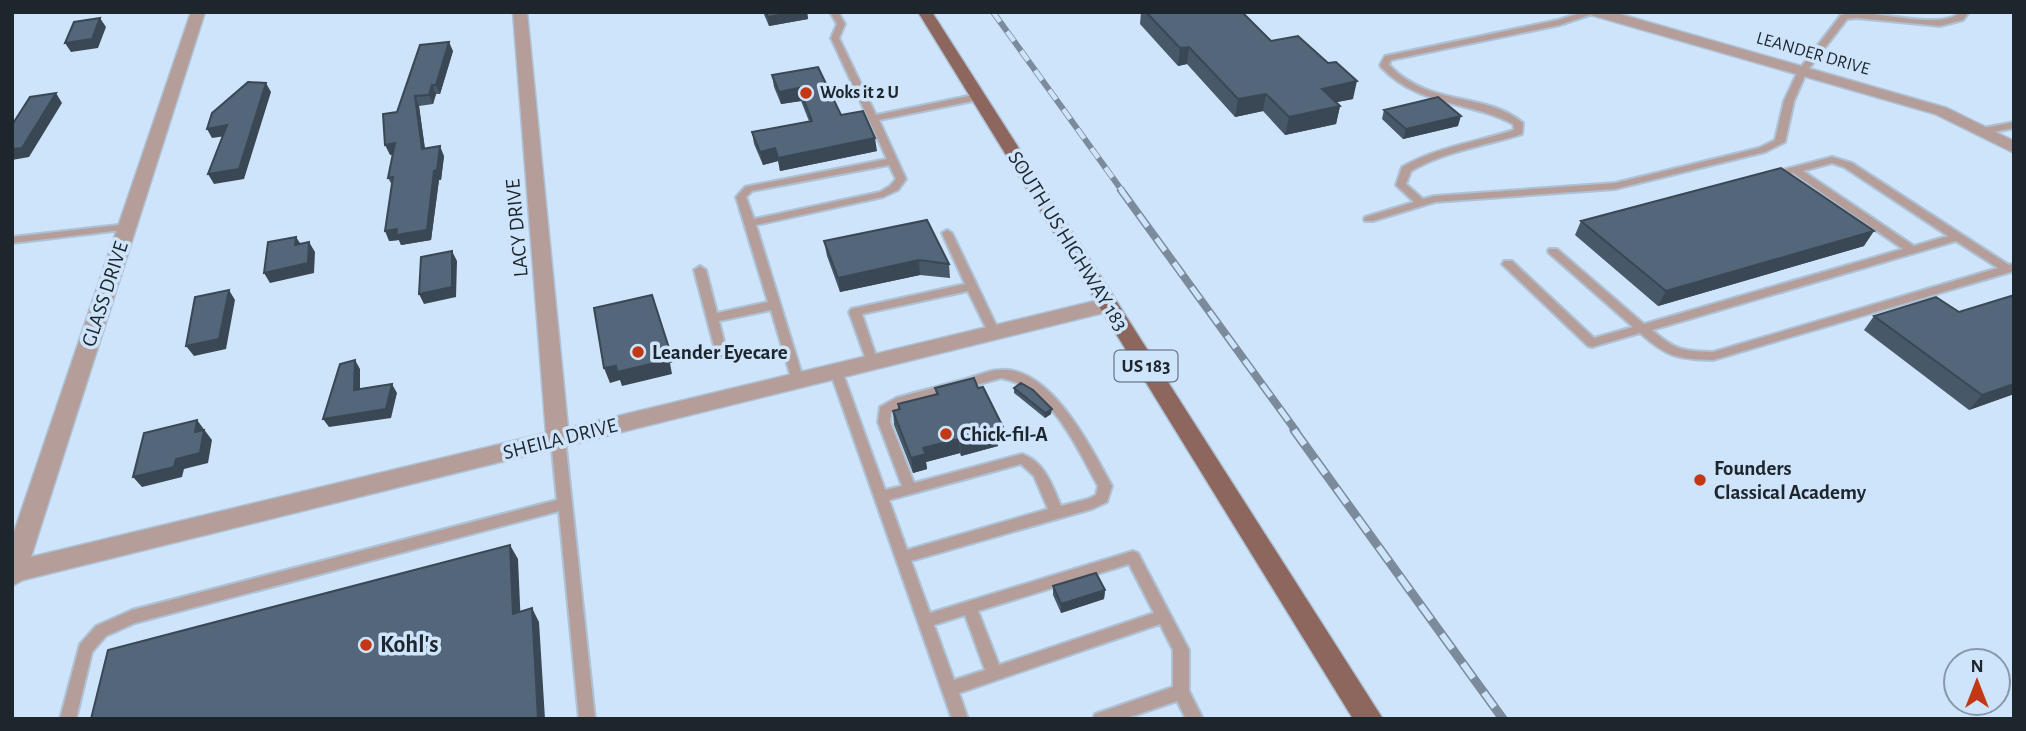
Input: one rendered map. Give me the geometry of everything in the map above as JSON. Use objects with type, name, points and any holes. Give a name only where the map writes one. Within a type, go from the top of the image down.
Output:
[{"type":"main road","name":"SOUTH US HIGHWAY 183","points":[[925,12],[1369,719]]},
{"type":"street","name":"GLASS DRIVE","points":[[13,573],[198,12]]},
{"type":"street","name":"LACY DRIVE","points":[[520,12],[558,439]]},
{"type":"street","name":"LEANDER DRIVE","points":[[1595,12],[1941,111],[2014,148]]},
{"type":"street","name":"SHEILA DRIVE","points":[[13,573],[1107,305]]},
{"type":"lane","points":[[750,223],[883,194],[894,188],[901,179],[835,38],[841,24],[834,12]]},
{"type":"lane","points":[[1421,203],[1401,185],[1406,169],[1424,157],[1453,147],[1519,132],[1518,123],[1504,114],[1423,93],[1392,76],[1384,65],[1388,58],[1560,22],[1595,12]]},
{"type":"lane","points":[[1369,219],[1434,200],[1615,186],[1762,150],[1780,142],[1788,101],[1803,71],[1844,18],[1857,15],[1940,23],[1960,18],[1965,12]]},
{"type":"lane","points":[[873,118],[978,97]]},
{"type":"lane","points":[[1983,131],[2014,125]]},
{"type":"lane","points":[[1759,179],[1832,160],[1848,165],[2010,268]]},
{"type":"lane","points":[[798,381],[741,197],[749,189],[893,161]]},
{"type":"lane","points":[[1795,170],[1912,250]]},
{"type":"lane","points":[[12,240],[127,228]]},
{"type":"lane","points":[[947,233],[995,333]]},
{"type":"lane","points":[[1508,264],[1592,344],[1957,236]]},
{"type":"lane","points":[[1553,251],[1665,348],[1685,355],[1713,356],[2010,268]]},
{"type":"lane","points":[[699,270],[721,354]]},
{"type":"lane","points":[[872,362],[855,312],[972,286]]},
{"type":"lane","points":[[712,318],[775,305]]},
{"type":"lane","points":[[836,371],[960,719]]},
{"type":"lane","points":[[902,557],[1092,504],[1102,498],[1105,486],[1060,409],[1013,374],[1001,374],[900,401],[885,410],[884,422],[910,489]]},
{"type":"lane","points":[[558,439],[587,719]]},
{"type":"lane","points":[[881,497],[1022,459],[1030,462],[1037,470],[1055,513]]},
{"type":"lane","points":[[68,719],[85,649],[101,631],[132,617],[565,504]]},
{"type":"lane","points":[[925,621],[1133,557],[1181,650],[1181,692],[1195,719]]},
{"type":"lane","points":[[969,607],[994,674]]},
{"type":"lane","points":[[949,689],[1163,617]]},
{"type":"lane","points":[[1101,719],[1181,692]]},
{"type":"building","points":[[766,12],[796,12],[768,17]]},
{"type":"building","points":[[1146,12],[1242,12],[1271,41],[1298,36],[1328,63],[1336,62],[1357,81],[1322,89],[1340,106],[1289,117],[1266,94],[1238,99],[1189,47],[1180,48]]},
{"type":"building","points":[[100,18],[92,39],[65,43],[74,22]]},
{"type":"building","points":[[449,42],[436,85],[432,85],[429,95],[415,96],[422,149],[440,146],[437,170],[434,171],[427,230],[396,235],[397,229],[385,231],[393,177],[388,178],[395,143],[385,145],[383,114],[397,112],[420,45]]},
{"type":"building","points":[[818,67],[841,115],[863,111],[875,138],[778,158],[775,148],[760,152],[752,132],[812,121],[799,88],[779,92],[772,75]]},
{"type":"building","points":[[248,82],[266,83],[239,169],[208,174],[227,125],[207,129],[212,113]]},
{"type":"building","points":[[56,93],[22,148],[12,149],[12,125],[30,97]]},
{"type":"building","points":[[1438,97],[1461,116],[1406,129],[1384,110]]},
{"type":"building","points":[[1781,168],[1874,231],[1666,291],[1581,221]]},
{"type":"building","points":[[927,220],[949,264],[919,260],[838,278],[824,241]]},
{"type":"building","points":[[296,237],[295,245],[309,242],[308,263],[264,273],[268,242]]},
{"type":"building","points":[[452,251],[452,287],[419,294],[421,257]]},
{"type":"building","points":[[229,290],[219,339],[186,346],[195,297]]},
{"type":"building","name":"Leander Eyecare","points":[[652,295],[669,348],[666,348],[668,360],[617,372],[616,366],[604,368],[594,308]]},
{"type":"building","points":[[2014,295],[2014,384],[1982,395],[1874,316],[1936,297],[1959,312]]},
{"type":"building","points":[[355,360],[354,390],[392,384],[386,409],[323,419],[340,364]]},
{"type":"building","name":"Chick-fil-A","points":[[974,378],[978,388],[983,387],[1003,427],[997,428],[998,431],[960,441],[959,439],[923,448],[926,454],[911,458],[893,411],[900,409],[898,404],[938,394],[935,388]]},
{"type":"building","points":[[1021,383],[1033,390],[1052,409],[1045,413],[1014,388]]},
{"type":"building","points":[[197,420],[195,432],[204,430],[200,453],[176,459],[174,467],[133,477],[144,433]]},
{"type":"building","name":"Kohl's","points":[[510,545],[513,614],[532,608],[538,719],[91,719],[108,650]]},
{"type":"building","points":[[1096,573],[1105,590],[1061,604],[1053,586]]},
{"type":"railway","points":[[993,12],[1123,192]]},
{"type":"railway","points":[[1121,190],[1296,431]]},
{"type":"railway","points":[[1294,430],[1503,719]]},
{"type":"place","name":"Woks it 2 U","points":[[806,93]]},
{"type":"place","name":"Leander Eyecare","points":[[638,352]]},
{"type":"place","name":"Chick-fil-A","points":[[946,434]]},
{"type":"place","name":"Founders Classical Academy","points":[[1700,480]]},
{"type":"place","name":"Kohl's","points":[[366,645]]}]
